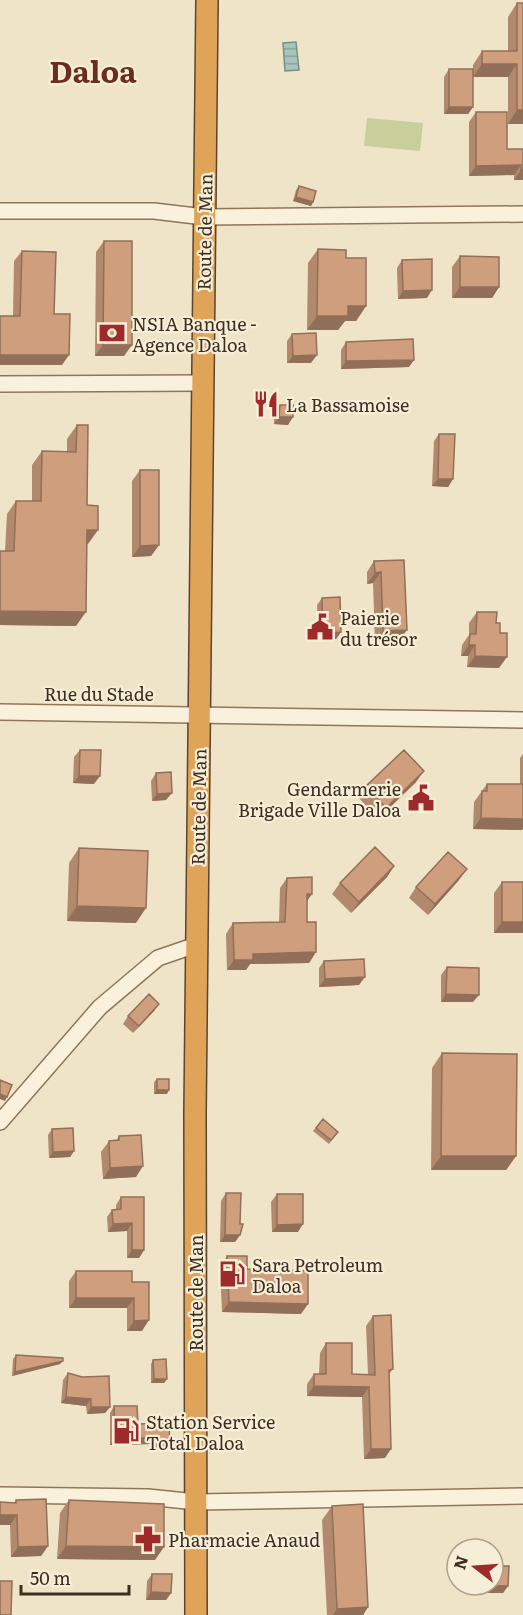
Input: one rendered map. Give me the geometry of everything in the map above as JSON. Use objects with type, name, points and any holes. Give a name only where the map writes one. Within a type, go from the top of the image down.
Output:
[{"type":"highway","name":"Route de Man","points":[[196,1615],[196,945],[207,0]]},
{"type":"street","points":[[0,211],[154,211],[204,217],[523,214]]},
{"type":"street","points":[[0,384],[202,383]]},
{"type":"street","name":"Rue du Stade","points":[[0,712],[199,713],[523,720]]},
{"type":"street","points":[[0,1122],[100,1007],[158,958],[196,945]]},
{"type":"street","points":[[0,1495],[148,1497],[195,1502],[379,1496],[523,1496]]},
{"type":"green space","points":[[367,118],[423,123],[420,151],[364,146]]},
{"type":"water","points":[[296,42],[299,70],[285,71],[283,43]]},
{"type":"building","points":[[517,3],[523,3],[523,110],[517,110],[517,64],[482,64],[482,51],[517,51]]},
{"type":"building","points":[[449,69],[473,69],[473,107],[449,107]]},
{"type":"building","points":[[476,112],[507,112],[507,149],[523,149],[523,170],[521,170],[521,165],[476,166]]},
{"type":"building","points":[[299,186],[316,191],[313,202],[296,197]]},
{"type":"building","points":[[104,241],[132,241],[132,345],[103,345]]},
{"type":"building","points":[[318,249],[346,250],[346,258],[366,258],[366,306],[348,306],[348,316],[317,316]]},
{"type":"building","points":[[22,251],[56,252],[54,314],[70,314],[69,355],[0,355],[0,316],[20,316]]},
{"type":"building","points":[[460,256],[499,257],[499,287],[460,287]]},
{"type":"building","points":[[432,259],[432,290],[403,291],[402,260]]},
{"type":"building","points":[[316,333],[317,355],[293,356],[292,334]]},
{"type":"building","points":[[413,339],[414,360],[346,361],[346,342]]},
{"type":"building","points":[[280,405],[293,405],[293,417],[279,417]]},
{"type":"building","points":[[77,425],[88,425],[87,505],[98,506],[98,530],[87,530],[86,612],[0,611],[0,551],[14,551],[16,501],[41,501],[42,451],[76,452]]},
{"type":"building","points":[[439,434],[455,434],[453,479],[438,479]]},
{"type":"building","points":[[140,470],[159,470],[159,545],[140,546]]},
{"type":"building","points":[[404,560],[407,630],[383,631],[381,572],[375,573],[374,561]]},
{"type":"building","points":[[340,597],[341,632],[323,633],[322,598]]},
{"type":"building","points":[[477,612],[497,612],[496,623],[500,623],[500,633],[507,633],[507,657],[475,656],[475,645],[469,645],[470,634],[476,634]]},
{"type":"building","points":[[80,750],[101,750],[100,776],[79,776]]},
{"type":"building","points":[[404,750],[424,771],[386,808],[366,786]]},
{"type":"building","points":[[171,772],[172,793],[157,794],[156,773]]},
{"type":"building","points":[[487,784],[523,784],[523,819],[481,818],[482,791],[487,791]]},
{"type":"building","points":[[375,847],[394,866],[359,902],[340,883]]},
{"type":"building","points":[[79,848],[148,851],[146,908],[77,906]]},
{"type":"building","points":[[448,852],[467,869],[435,904],[416,887]]},
{"type":"building","points":[[312,877],[312,894],[307,894],[307,922],[316,922],[316,952],[253,954],[253,960],[234,960],[233,923],[285,922],[287,878]]},
{"type":"building","points":[[502,882],[523,882],[523,922],[502,922]]},
{"type":"building","points":[[364,959],[365,977],[325,979],[324,961]]},
{"type":"building","points":[[447,967],[479,968],[479,995],[446,994]]},
{"type":"building","points":[[149,994],[159,1004],[139,1026],[128,1016]]},
{"type":"building","points":[[442,1053],[517,1054],[516,1156],[441,1156]]},
{"type":"building","points":[[157,1079],[169,1079],[169,1090],[157,1090]]},
{"type":"building","points":[[0,1080],[12,1085],[7,1097],[0,1094]]},
{"type":"building","points":[[323,1119],[338,1132],[331,1140],[316,1128]]},
{"type":"building","points":[[73,1128],[74,1151],[53,1152],[52,1129]]},
{"type":"building","points":[[141,1135],[143,1166],[110,1168],[109,1141],[119,1140],[119,1136]]},
{"type":"building","points":[[226,1193],[241,1193],[240,1224],[243,1224],[240,1235],[225,1235]]},
{"type":"building","points":[[277,1194],[303,1194],[303,1224],[277,1225]]},
{"type":"building","points":[[121,1197],[144,1197],[144,1250],[132,1250],[132,1223],[113,1224],[112,1210],[121,1209]]},
{"type":"building","points":[[227,1256],[247,1256],[247,1269],[308,1271],[308,1304],[229,1302]]},
{"type":"building","points":[[76,1271],[132,1271],[132,1282],[149,1282],[149,1320],[134,1321],[134,1298],[76,1298]]},
{"type":"building","points":[[391,1315],[393,1369],[389,1370],[391,1449],[371,1449],[369,1387],[314,1386],[314,1374],[326,1374],[326,1343],[352,1343],[352,1374],[375,1375],[373,1316]]},
{"type":"building","points":[[16,1355],[63,1358],[63,1361],[15,1372]]},
{"type":"building","points":[[166,1359],[167,1379],[154,1379],[153,1360]]},
{"type":"building","points":[[68,1373],[82,1377],[109,1376],[110,1407],[91,1407],[91,1399],[66,1397]]},
{"type":"building","points":[[114,1406],[137,1406],[138,1424],[169,1423],[170,1443],[157,1443],[157,1438],[115,1438]]},
{"type":"building","points":[[46,1499],[48,1546],[18,1547],[17,1515],[0,1515],[0,1502],[16,1503],[16,1500]]},
{"type":"building","points":[[69,1500],[164,1504],[164,1547],[66,1546]]},
{"type":"building","points":[[363,1504],[368,1607],[337,1609],[332,1506]]},
{"type":"building","points":[[505,1566],[509,1566],[508,1586],[505,1586]]},
{"type":"building","points":[[152,1574],[172,1574],[171,1593],[151,1592]]},
{"type":"building","points":[[0,1581],[12,1581],[11,1615],[0,1615]]},
{"type":"place","name":"NSIA Banque - Agence Daloa","points":[[112,333]]},
{"type":"place","name":"La Bassamoise","points":[[266,404]]},
{"type":"place","name":"Paierie du trésor","points":[[320,627]]},
{"type":"place","name":"Gendarmerie Brigade Ville Daloa","points":[[421,798]]},
{"type":"place","name":"Sara Petroleum Daloa","points":[[232,1274]]},
{"type":"place","name":"Station Service Total Daloa","points":[[126,1431]]},
{"type":"place","name":"Pharmacie Anaud","points":[[148,1539]]},
{"type":"district","name":"Daloa","points":[[93,70]]}]
